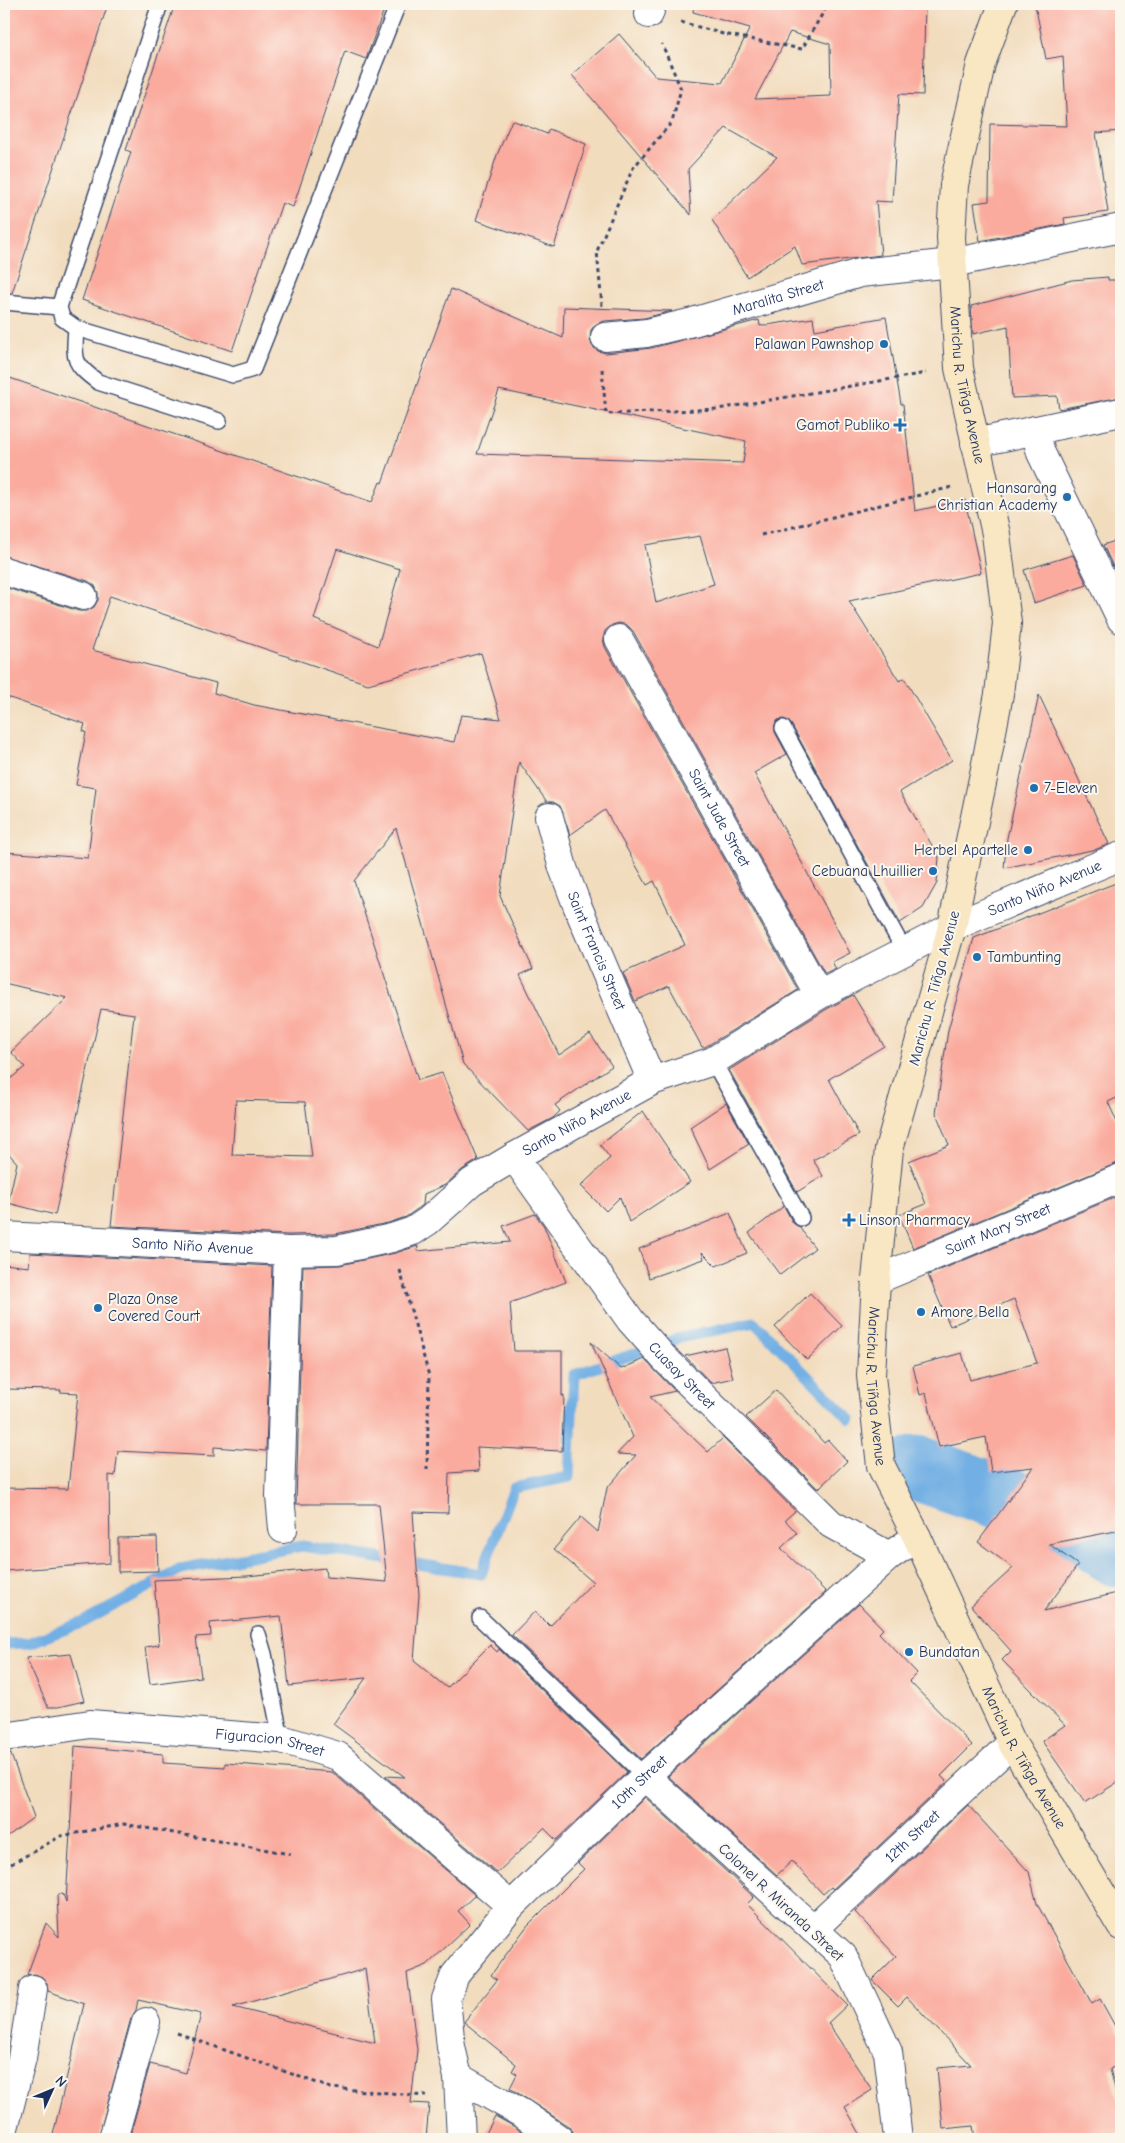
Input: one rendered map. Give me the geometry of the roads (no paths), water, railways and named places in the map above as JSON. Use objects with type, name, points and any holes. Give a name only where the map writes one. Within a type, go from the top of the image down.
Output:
[{"type":"main road","name":"Marichu R. Tiñga Avenue","points":[[1003,4],[981,64],[954,185],[951,237],[959,368],[996,534],[1006,622],[994,722],[952,927],[889,1149],[876,1280],[871,1376],[881,1466],[917,1537],[1012,1743],[1121,1926]]},
{"type":"street","name":"Maralita Street","points":[[605,337],[647,333],[684,324],[860,273],[952,263],[1121,228]]},
{"type":"street","points":[[975,443],[1121,412]]},
{"type":"street","points":[[1035,430],[1041,453],[1121,619]]},
{"type":"street","points":[[4,571],[83,596]]},
{"type":"street","name":"Saint Jude Street","points":[[619,639],[819,995]]},
{"type":"street","name":"Saint Francis Street","points":[[549,817],[563,868],[652,1081]]},
{"type":"street","name":"Santo Niño Avenue","points":[[4,1236],[288,1251],[337,1250],[392,1238],[413,1231],[428,1221],[472,1182],[652,1081],[713,1061],[819,995],[952,927],[1121,856]]},
{"type":"street","name":"Cuasay Street","points":[[514,1157],[631,1321],[664,1358],[831,1524],[889,1556]]},
{"type":"street","name":"Saint Mary Street","points":[[876,1280],[1121,1178]]},
{"type":"street","points":[[283,1529],[280,1496],[288,1251]]},
{"type":"street","name":"10th Street","points":[[461,2139],[459,2088],[451,2047],[446,1999],[455,1976],[511,1906],[645,1776],[889,1556],[917,1537]]},
{"type":"street","name":"Figuracion Street","points":[[4,1738],[90,1724],[281,1738],[338,1756],[511,1906]]},
{"type":"street","name":"12th Street","points":[[813,1929],[1012,1743]]},
{"type":"street","name":"Colonel R. Miranda Street","points":[[645,1776],[843,1956],[888,2052],[898,2139]]},
{"type":"street","points":[[4,2128],[22,2058],[33,1990]]},
{"type":"street","points":[[113,2139],[146,2022]]},
{"type":"street","points":[[459,2088],[523,2114],[559,2139]]},
{"type":"lane","points":[[160,4],[59,307],[62,318],[76,328],[233,375],[253,369],[398,4]]},
{"type":"lane","points":[[4,302],[59,307]]},
{"type":"lane","points":[[76,328],[74,356],[82,370],[98,382],[219,421]]},
{"type":"lane","points":[[783,728],[905,952]]},
{"type":"lane","points":[[713,1061],[801,1218]]},
{"type":"lane","points":[[480,1618],[645,1776]]},
{"type":"lane","points":[[258,1634],[264,1654],[281,1738]]},
{"type":"waterway","points":[[4,1644],[29,1643],[84,1622],[181,1569],[302,1546],[481,1574],[514,1488],[569,1477],[574,1375],[679,1338],[754,1322],[850,1419]]},
{"type":"waterway","points":[[917,1468],[1063,1519],[1117,1554],[1121,1551]]},
{"type":"place","name":"Palawan Pawnshop","points":[[884,344]]},
{"type":"place","name":"Gamot Publiko","points":[[900,425]]},
{"type":"place","name":"Hansarang Christian Academy","points":[[1067,497]]},
{"type":"place","name":"7-Eleven","points":[[1034,788]]},
{"type":"place","name":"Herbel Apartelle","points":[[1028,850]]},
{"type":"place","name":"Cebuana Lhuillier","points":[[933,871]]},
{"type":"place","name":"Tambunting","points":[[977,957]]},
{"type":"place","name":"Linson Pharmacy","points":[[849,1220]]},
{"type":"place","name":"Plaza Onse Covered Court","points":[[98,1308]]},
{"type":"place","name":"Amore Bella","points":[[921,1312]]},
{"type":"place","name":"Bundatan","points":[[909,1652]]}]
